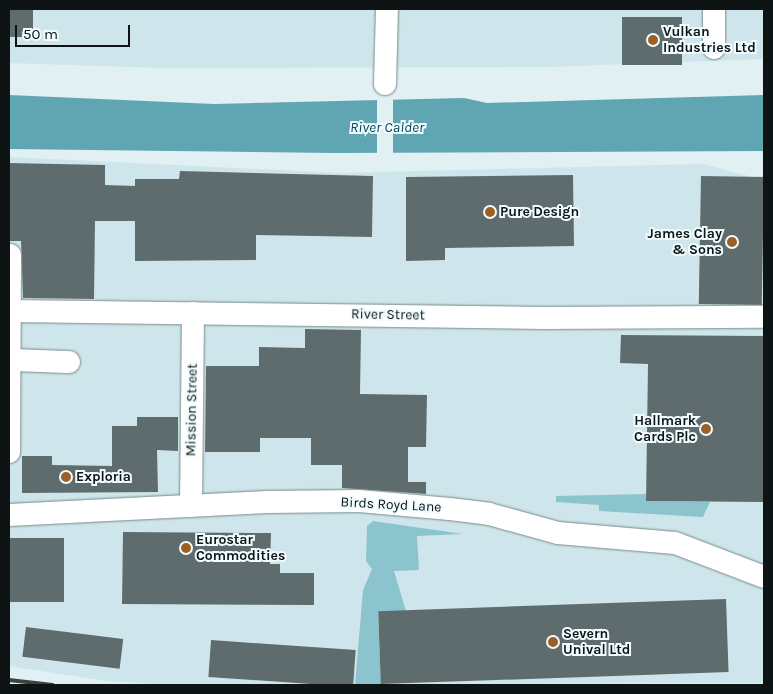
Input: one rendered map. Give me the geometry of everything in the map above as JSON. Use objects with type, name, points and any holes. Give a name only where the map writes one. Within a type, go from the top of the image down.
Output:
[{"type":"street","points":[[385,84],[386,9]]},
{"type":"street","points":[[714,9],[714,48]]},
{"type":"street","points":[[9,452],[11,360],[10,255]]},
{"type":"street","name":"River Street","points":[[11,311],[764,317]]},
{"type":"street","name":"Mission Street","points":[[191,506],[193,313]]},
{"type":"street","points":[[11,360],[69,362]]},
{"type":"street","name":"Birds Royd Lane","points":[[9,515],[191,506],[359,502],[450,509],[489,514],[558,533],[675,543],[764,577]]},
{"type":"shaded area","points":[[9,9],[764,9],[764,59],[548,67],[162,68],[9,63]]},
{"type":"shaded area","points":[[9,157],[340,173],[703,164],[752,177],[764,176],[764,683],[174,685],[106,681],[9,666]]},
{"type":"shaded area","points":[[646,494],[646,501],[710,502],[703,517],[599,511],[599,505],[556,502],[556,496]]},
{"type":"shaded area","points":[[373,521],[463,534],[417,536],[419,570],[394,571],[406,611],[378,612],[381,685],[355,685],[363,590],[372,569],[366,561],[367,526]]},
{"type":"water","name":"River Calder","points":[[9,95],[214,104],[464,98],[487,103],[764,95],[764,151],[334,153],[9,149]]},
{"type":"pier","points":[[377,98],[393,98],[393,155],[377,155]]},
{"type":"building","points":[[9,9],[33,9],[33,37],[9,37]]},
{"type":"building","name":"Vulkan Industries Ltd","points":[[622,17],[682,17],[682,65],[622,65]]},
{"type":"building","points":[[9,163],[105,165],[105,185],[135,186],[135,179],[179,179],[180,171],[373,176],[372,237],[256,235],[256,260],[135,261],[135,221],[95,221],[94,299],[23,298],[21,241],[9,241]]},
{"type":"building","name":"Pure Design","points":[[573,175],[574,246],[445,248],[445,260],[406,261],[406,177]]},
{"type":"building","name":"James Clay & Sons","points":[[701,176],[764,177],[762,305],[699,304]]},
{"type":"building","points":[[305,329],[361,330],[360,394],[427,395],[426,447],[408,447],[408,482],[426,482],[426,494],[342,488],[342,465],[311,465],[311,438],[260,438],[260,452],[205,452],[206,366],[259,366],[259,347],[305,348]]},
{"type":"building","name":"Hallmark Cards Plc","points":[[621,335],[764,336],[764,502],[646,501],[648,364],[620,363]]},
{"type":"building","points":[[137,417],[178,417],[178,451],[157,450],[158,492],[22,493],[22,456],[52,456],[52,465],[112,466],[112,426],[137,426]]},
{"type":"building","points":[[123,532],[271,533],[270,564],[280,564],[280,573],[314,573],[314,605],[122,604]]},
{"type":"building","points":[[9,538],[64,538],[64,602],[9,602]]},
{"type":"building","name":"Severn Unival Ltd","points":[[726,599],[729,672],[381,684],[378,611]]},
{"type":"building","points":[[26,627],[123,639],[120,669],[22,657]]},
{"type":"building","points":[[211,640],[356,650],[353,685],[324,685],[208,677]]},
{"type":"railway","points":[[9,680],[53,685]]},
{"type":"place","name":"Vulkan Industries Ltd","points":[[653,40]]},
{"type":"place","name":"Pure Design","points":[[490,212]]},
{"type":"place","name":"James Clay & Sons","points":[[732,242]]},
{"type":"place","name":"Hallmark Cards Plc","points":[[706,429]]},
{"type":"place","name":"Exploria","points":[[66,477]]},
{"type":"place","name":"Eurostar Commodities","points":[[186,548]]},
{"type":"place","name":"Severn Unival Ltd","points":[[553,642]]}]
